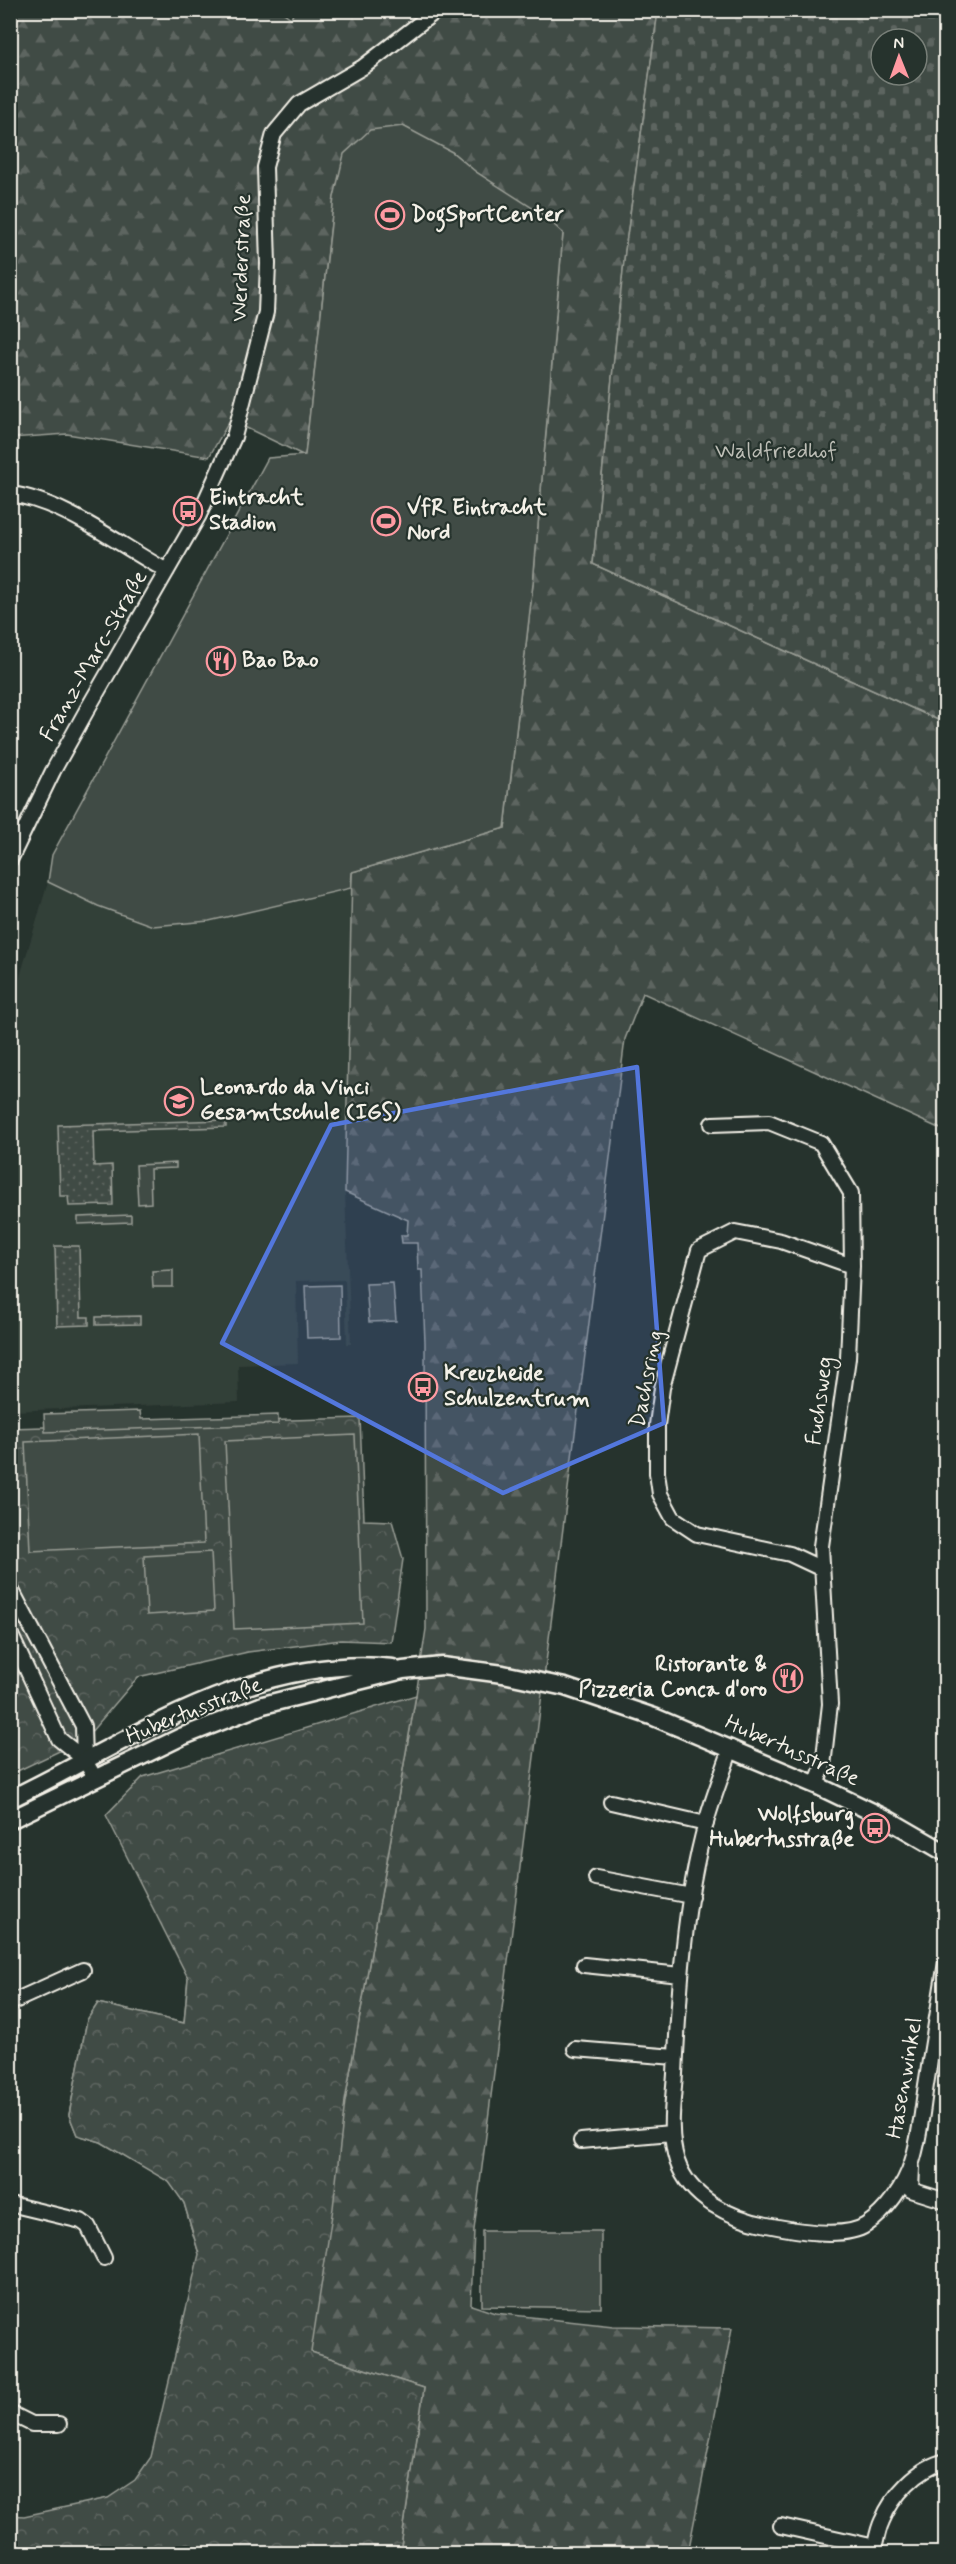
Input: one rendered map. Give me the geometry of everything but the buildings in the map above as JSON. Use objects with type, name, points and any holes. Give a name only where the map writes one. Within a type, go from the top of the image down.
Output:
[{"type":"street","name":"Werderstraße","points":[[167,571],[212,491],[234,437],[266,312],[268,264],[265,167],[274,134],[299,104],[363,67],[437,10]]},
{"type":"street","points":[[10,494],[28,496],[74,517],[167,571]]},
{"type":"street","name":"Franz-Marc-Straße","points":[[10,860],[53,771],[167,571]]},
{"type":"street","name":"Fuchsweg","points":[[712,1124],[769,1122],[821,1143],[851,1193],[852,1266],[848,1358],[821,1546],[830,1704],[823,1766],[816,1785]]},
{"type":"street","name":"Dachsring","points":[[822,1569],[790,1554],[697,1534],[673,1518],[660,1494],[657,1473],[657,1425],[662,1388],[699,1250],[735,1232],[781,1241],[852,1266]]},
{"type":"street","points":[[10,1587],[83,1726],[84,1759]]},
{"type":"street","points":[[10,1633],[59,1739],[84,1759],[94,1778]]},
{"type":"street","name":"Hubertusstraße","points":[[10,1799],[84,1759],[193,1706],[255,1684],[306,1672],[364,1665],[403,1670]]},
{"type":"street","name":"Hubertusstraße","points":[[10,1820],[181,1737],[263,1705],[403,1670],[442,1666],[503,1674],[565,1687],[654,1717],[816,1785],[889,1820],[945,1853]]},
{"type":"street","name":"Hasenwinkel","points":[[731,1748],[706,1824],[691,1896],[681,1975],[671,2133],[678,2162],[686,2179],[701,2197],[725,2212],[756,2223],[799,2232],[837,2233],[865,2226],[894,2198],[912,2164]]},
{"type":"street","points":[[611,1802],[706,1824]]},
{"type":"street","points":[[596,1878],[691,1896]]},
{"type":"street","name":"Hasenwinkel","points":[[945,1962],[921,2123],[912,2164],[911,2190],[945,2201]]},
{"type":"street","points":[[584,1965],[681,1975]]},
{"type":"street","points":[[10,2003],[83,1970]]},
{"type":"street","points":[[575,2049],[675,2056]]},
{"type":"street","points":[[581,2141],[671,2133]]},
{"type":"street","points":[[10,2204],[81,2221],[88,2226],[104,2258]]},
{"type":"street","points":[[10,2413],[32,2424],[59,2424]]},
{"type":"street","points":[[781,2526],[874,2550],[881,2522],[894,2498],[917,2476],[945,2461]]},
{"type":"highlighted area","points":[[637,1067],[664,1423],[503,1493],[222,1343],[331,1125]]},
{"type":"shaded area","name":"Leonardo da Vinci Gesamtschule (IGS)","points":[[48,882],[98,906],[209,921],[351,888],[345,1192],[351,1344],[347,1344],[345,1280],[296,1281],[298,1363],[238,1365],[239,1402],[11,1411],[10,1010]]},
{"type":"green space","points":[[280,10],[291,18],[295,10],[658,11],[625,251],[593,564],[945,723],[945,1131],[643,993],[625,1039],[474,2230],[471,2305],[495,2313],[613,2326],[732,2328],[688,2553],[400,2553],[424,2388],[311,2352],[199,2254],[184,2203],[169,2181],[101,2142],[77,2135],[69,2115],[87,2020],[98,2003],[184,2023],[188,1978],[345,2101],[426,1629],[425,1342],[422,1270],[418,1270],[417,1243],[402,1243],[401,1235],[407,1235],[408,1220],[345,1192],[352,872],[505,828],[533,584],[563,233],[476,172],[452,152],[334,197],[305,456],[230,420],[209,457],[67,434],[11,438],[11,11]]},
{"type":"green space","name":"Waldfriedhof","points":[[658,11],[945,11],[945,723],[593,564],[625,251]]},
{"type":"green space","name":"VfR Eintracht Nord","points":[[403,126],[452,152],[476,172],[542,214],[563,233],[533,584],[505,828],[352,872],[351,888],[209,921],[153,926],[98,906],[48,882],[52,855],[268,458],[305,455],[334,197],[344,154],[370,130]]},
{"type":"green space","points":[[226,1120],[226,1127],[93,1131],[94,1166],[112,1165],[113,1205],[69,1206],[68,1196],[60,1196],[58,1125]]},
{"type":"green space","points":[[176,1163],[176,1168],[150,1169],[151,1203],[138,1204],[136,1165]]},
{"type":"green space","points":[[131,1215],[131,1222],[78,1224],[78,1217]]},
{"type":"green space","points":[[55,1246],[79,1246],[81,1317],[89,1317],[89,1325],[57,1326]]},
{"type":"green space","points":[[173,1270],[173,1287],[153,1287],[152,1271]]},
{"type":"green space","points":[[393,1283],[396,1321],[369,1322],[366,1284]]},
{"type":"green space","points":[[340,1285],[341,1337],[307,1338],[305,1286]]},
{"type":"green space","points":[[140,1316],[140,1324],[96,1325],[96,1317]]},
{"type":"green space","points":[[140,1411],[141,1419],[278,1415],[278,1424],[45,1432],[44,1414]]},
{"type":"green space","points":[[360,1418],[364,1520],[392,1521],[403,1559],[391,1642],[341,1640],[248,1652],[138,1677],[85,1739],[11,1774],[10,1428]]},
{"type":"green space","points":[[199,1434],[204,1543],[30,1551],[25,1442]]},
{"type":"green space","points":[[355,1435],[363,1623],[234,1629],[225,1441]]},
{"type":"green space","points":[[211,1552],[214,1611],[147,1615],[144,1556]]},
{"type":"green space","points":[[416,1695],[345,2101],[333,2208],[311,2352],[424,2388],[400,2553],[11,2553],[11,2515],[24,2516],[108,2498],[135,2480],[151,2457],[199,2254],[184,2203],[169,2182],[101,2142],[77,2135],[69,2115],[87,2020],[98,2003],[184,2023],[188,1978],[106,1815],[143,1777]]},
{"type":"green space","points":[[482,2231],[601,2231],[601,2308],[482,2306]]},
{"type":"place","name":"DogSportCenter","points":[[390,215]]},
{"type":"place","name":"Eintracht Stadion","points":[[188,511]]},
{"type":"place","name":"VfR Eintracht Nord","points":[[386,521]]},
{"type":"place","name":"Bao Bao","points":[[221,661]]},
{"type":"place","name":"Leonardo da Vinci Gesamtschule (IGS)","points":[[179,1101]]},
{"type":"place","name":"Kreuzheide Schulzentrum","points":[[423,1387]]},
{"type":"place","name":"Ristorante & Pizzeria Conca d'oro","points":[[788,1678]]},
{"type":"place","name":"Wolfsburg Hubertusstraße","points":[[875,1828]]}]
